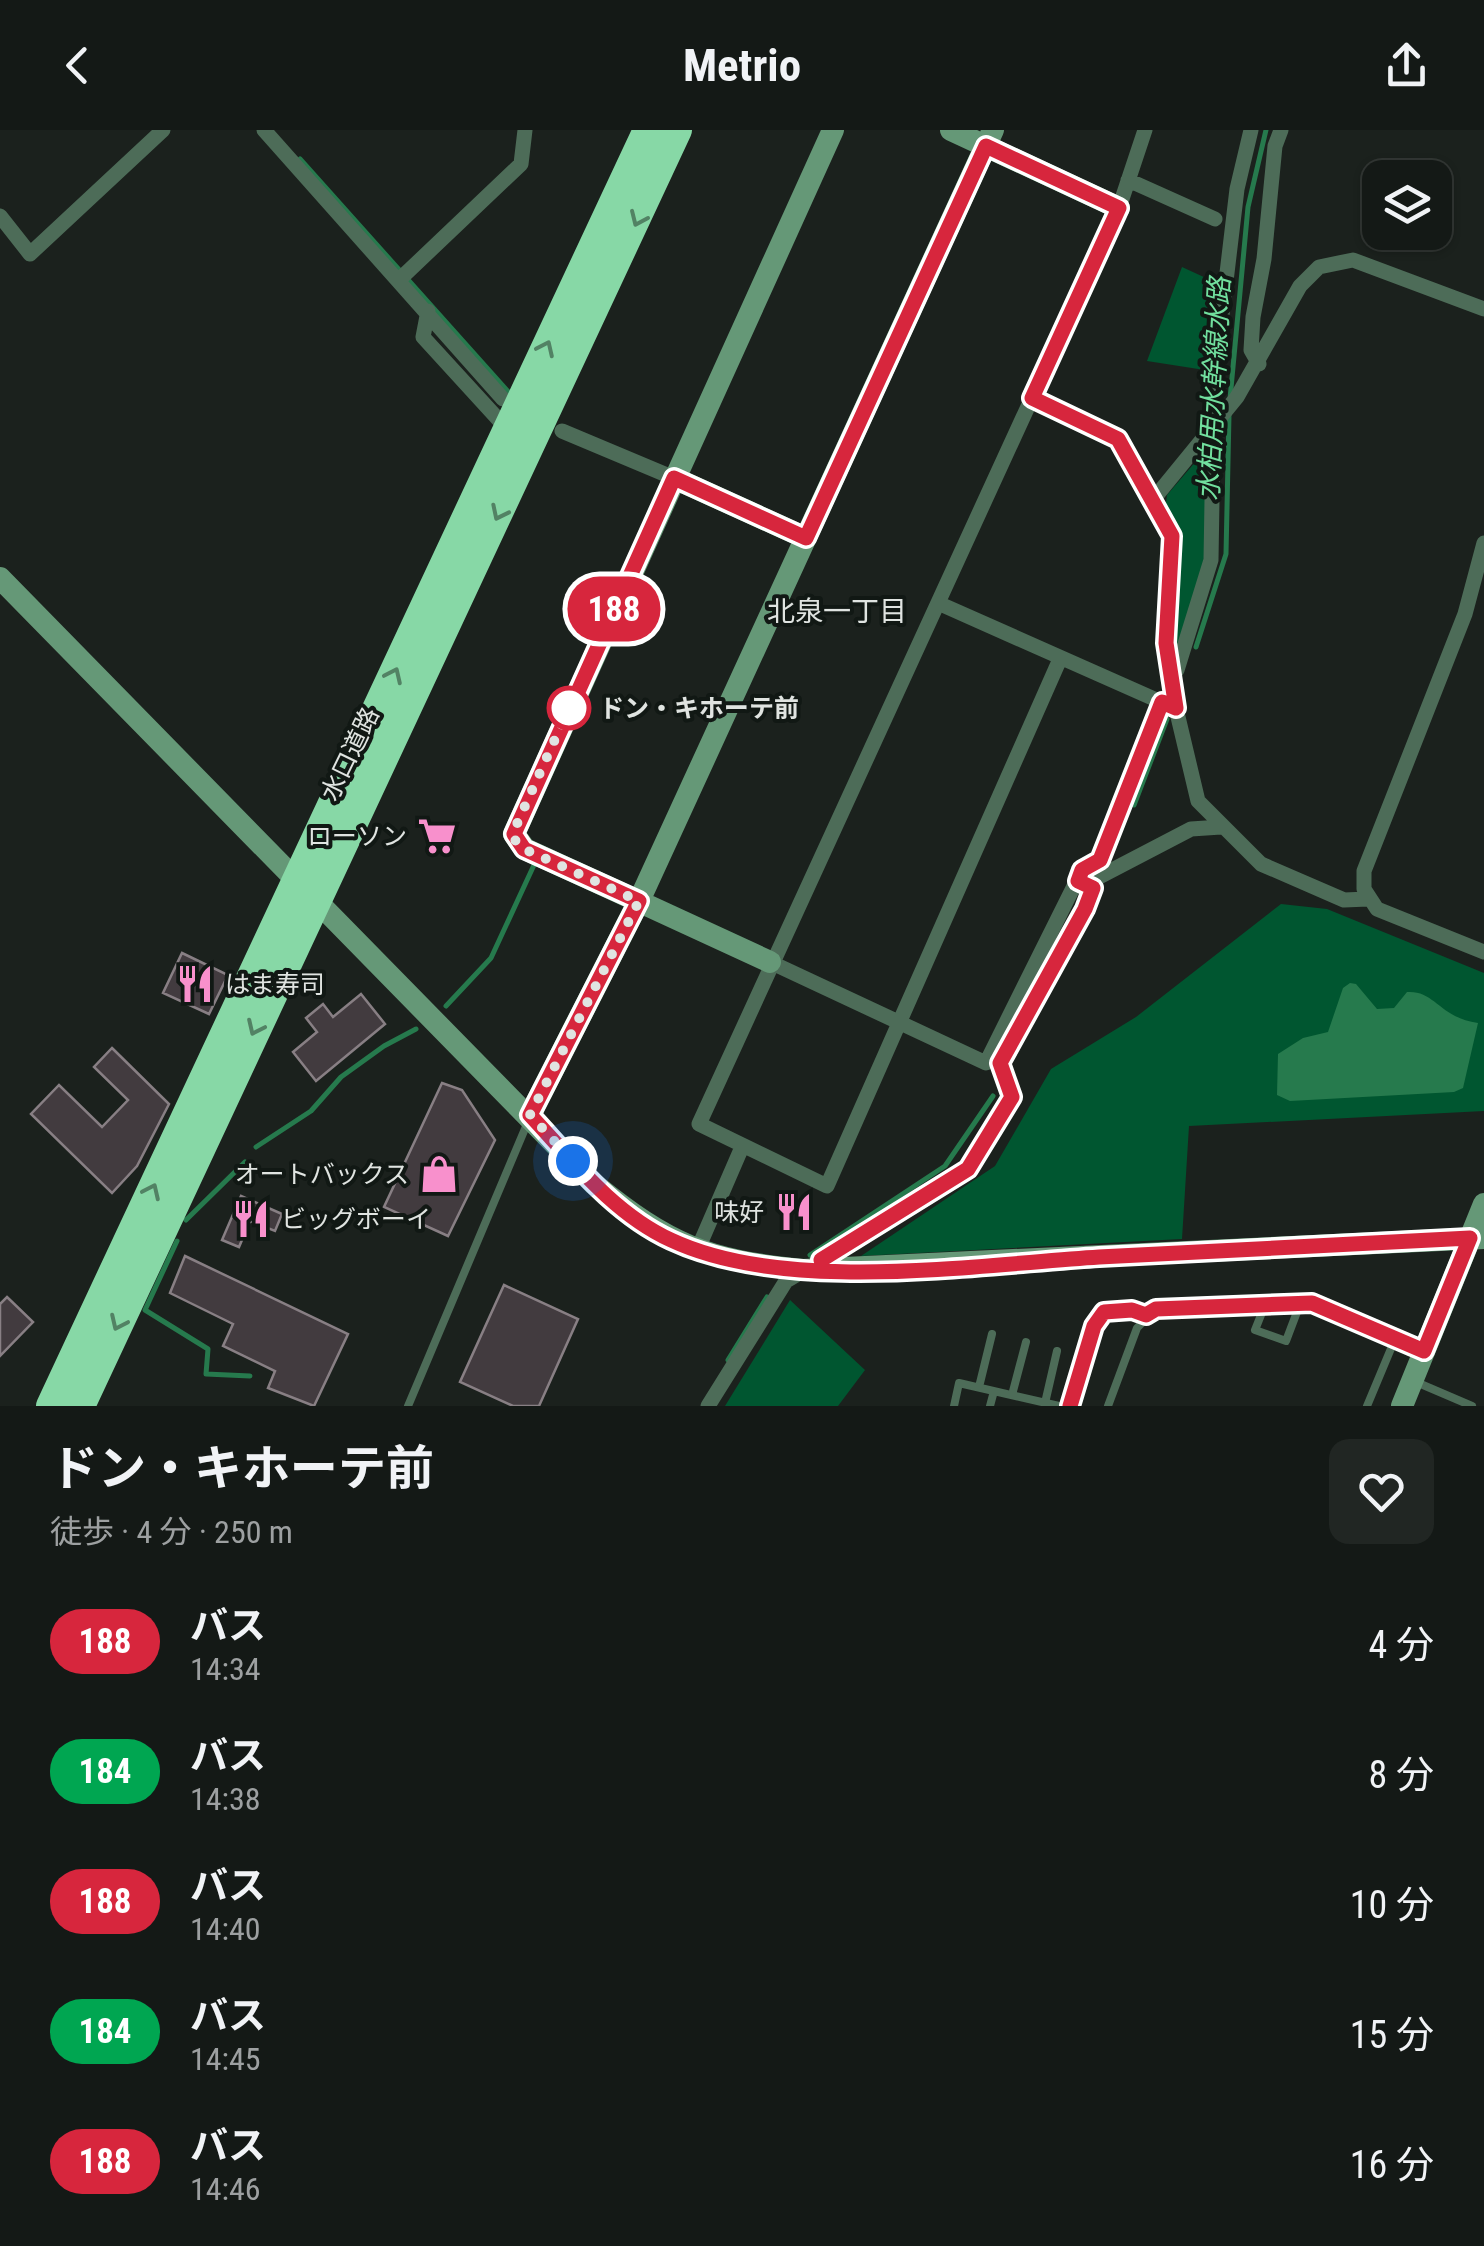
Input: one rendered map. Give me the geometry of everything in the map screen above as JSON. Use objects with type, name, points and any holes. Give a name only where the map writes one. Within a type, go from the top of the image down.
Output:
[{"type":"highway","name":"水口道路","points":[[80,1406],[307,890],[506,414],[648,130]]},
{"type":"highway","name":"水口道路","points":[[51,1406],[619,262],[678,130]]},
{"type":"street","points":[[0,216],[30,254],[163,130]]},
{"type":"street","points":[[264,130],[428,311],[506,414]]},
{"type":"street","points":[[400,279],[520,164],[525,130]]},
{"type":"street","points":[[833,130],[514,834],[524,849],[986,1063],[1085,884],[1191,829],[1220,827]]},
{"type":"street","points":[[950,130],[989,138],[1119,208]]},
{"type":"street","points":[[1060,660],[827,1186],[698,1124],[1119,208],[1144,130]]},
{"type":"street","points":[[1169,675],[1177,670],[1211,560],[1218,420],[1214,382],[1237,189],[1251,130]]},
{"type":"street","points":[[1259,364],[1251,350],[1252,316],[1264,260],[1275,146],[1281,130]]},
{"type":"street","points":[[530,1115],[639,901],[989,138]]},
{"type":"street","points":[[1128,180],[1215,219]]},
{"type":"street","points":[[1152,501],[1237,397],[1300,286],[1320,267],[1353,260],[1484,308]]},
{"type":"street","points":[[428,311],[422,337],[506,414]]},
{"type":"street","points":[[1032,398],[1118,439],[1172,536],[1166,643],[1169,705],[1198,801],[1220,827],[1277,873],[1344,900],[1368,899]]},
{"type":"street","points":[[562,431],[806,538]]},
{"type":"street","points":[[1484,543],[1465,614],[1364,871],[1368,899],[1377,910],[1484,952]]},
{"type":"street","points":[[0,578],[594,1184],[640,1222],[696,1250],[735,1263],[802,1270],[1477,1238]]},
{"type":"street","points":[[938,603],[1169,705]]},
{"type":"street","points":[[708,1406],[786,1281],[927,1198],[968,1169],[1012,1097],[1000,1063],[1077,930],[1085,884],[1082,870],[1100,860],[1169,705]]},
{"type":"street","points":[[696,1250],[742,1147]]},
{"type":"street","points":[[1402,1406],[1477,1238],[1484,1204]]},
{"type":"lane","points":[[408,1406],[530,1115]]},
{"type":"lane","points":[[1108,1406],[1146,1315],[1156,1309],[1312,1303],[1424,1351]]},
{"type":"lane","points":[[1264,1305],[1256,1330],[1286,1341],[1300,1304]]},
{"type":"lane","points":[[1070,1406],[1094,1326],[1104,1312],[1132,1310],[1146,1315]]},
{"type":"lane","points":[[978,1387],[992,1334]]},
{"type":"lane","points":[[1367,1406],[1394,1338]]},
{"type":"lane","points":[[1012,1395],[1026,1342]]},
{"type":"lane","points":[[1046,1403],[1057,1350]]},
{"type":"lane","points":[[1412,1380],[1472,1406]]},
{"type":"lane","points":[[954,1406],[959,1383],[1028,1402],[1059,1406]]},
{"type":"lane","points":[[990,1406],[994,1391]]},
{"type":"shaded area","points":[[1182,267],[1219,284],[1211,371],[1147,361]]},
{"type":"shaded area","points":[[1209,446],[1205,569],[1175,663],[1180,535],[1165,511],[1167,495]]},
{"type":"shaded area","points":[[1281,904],[1327,909],[1484,973],[1484,1111],[1189,1126],[1182,1239],[861,1256],[995,1166],[1051,1069],[1136,1017]]},
{"type":"shaded area","points":[[1356,984],[1377,1009],[1394,1008],[1407,992],[1417,993],[1455,1016],[1478,1023],[1463,1088],[1454,1092],[1290,1101],[1277,1095],[1278,1054],[1303,1038],[1328,1032],[1343,988]]},
{"type":"shaded area","points":[[790,1300],[865,1370],[838,1406],[725,1406]]},
{"type":"building","name":"はま寿司","points":[[182,953],[228,975],[209,1014],[163,993]]},
{"type":"building","points":[[361,994],[385,1024],[316,1081],[293,1052],[317,1032],[306,1018],[323,1004],[333,1017]]},
{"type":"building","points":[[112,1048],[169,1104],[137,1166],[112,1193],[31,1114],[59,1085],[102,1127],[128,1100],[94,1067]]},
{"type":"building","name":"オートバックス","points":[[442,1083],[462,1090],[495,1140],[448,1236],[384,1207]]},
{"type":"building","points":[[241,1196],[282,1214],[275,1231],[250,1221],[239,1247],[222,1240]]},
{"type":"building","points":[[185,1256],[348,1334],[314,1406],[268,1388],[275,1371],[223,1346],[233,1324],[170,1293]]},
{"type":"building","points":[[504,1285],[578,1319],[539,1406],[513,1406],[460,1382]]},
{"type":"building","points":[[7,1297],[33,1322],[0,1356],[0,1304]]},
{"type":"waterway","name":"水柏用水幹線水路","points":[[1230,399],[1248,207],[1266,130]]},
{"type":"waterway","points":[[300,159],[513,397]]},
{"type":"waterway","name":"水柏用水幹線水路","points":[[1196,647],[1226,554],[1229,415]]},
{"type":"waterway","name":"水柏用水幹線水路","points":[[1134,805],[1167,719]]},
{"type":"waterway","points":[[446,1006],[491,958],[534,865]]},
{"type":"waterway","points":[[256,1147],[311,1111],[341,1077],[416,1029]]},
{"type":"waterway","name":"水柏用水幹線水路","points":[[810,1255],[945,1166],[993,1096]]},
{"type":"waterway","points":[[186,1220],[245,1162]]},
{"type":"waterway","points":[[177,1241],[145,1310],[208,1349],[206,1374],[250,1376]]},
{"type":"waterway","name":"水柏用水幹線水路","points":[[728,1360],[767,1297]]},
{"type":"bus line","name":"188","points":[[821,1260],[927,1198],[968,1169],[1012,1097],[1000,1063],[1077,930],[1093,888],[1078,881],[1082,870],[1100,860],[1162,702],[1176,708],[1166,643],[1172,536],[1118,439],[1032,398],[1119,208],[986,146],[806,538],[674,478],[514,834],[524,849],[639,901],[530,1115],[594,1184],[640,1222],[669,1240],[735,1263],[802,1270],[918,1268],[1470,1238],[1424,1351],[1312,1303],[1156,1309],[1146,1315],[1115,1309],[1104,1312],[1094,1326],[1070,1406]]},
{"type":"place","name":"ドン・キホーテ前","points":[[569,708]]},
{"type":"place","name":"ローソン","points":[[437,836]]},
{"type":"place","name":"はま寿司","points":[[195,984]]},
{"type":"place","name":"オートバックス","points":[[439,1174]]},
{"type":"place","name":"味好","points":[[794,1212]]},
{"type":"place","name":"ビッグボーイ","points":[[251,1219]]},
{"type":"district","name":"北泉一丁目","points":[[837,611]]},
{"type":"route","points":[[569,708],[516,826],[515,840],[524,849],[639,901],[530,1115],[573,1161]]}]
